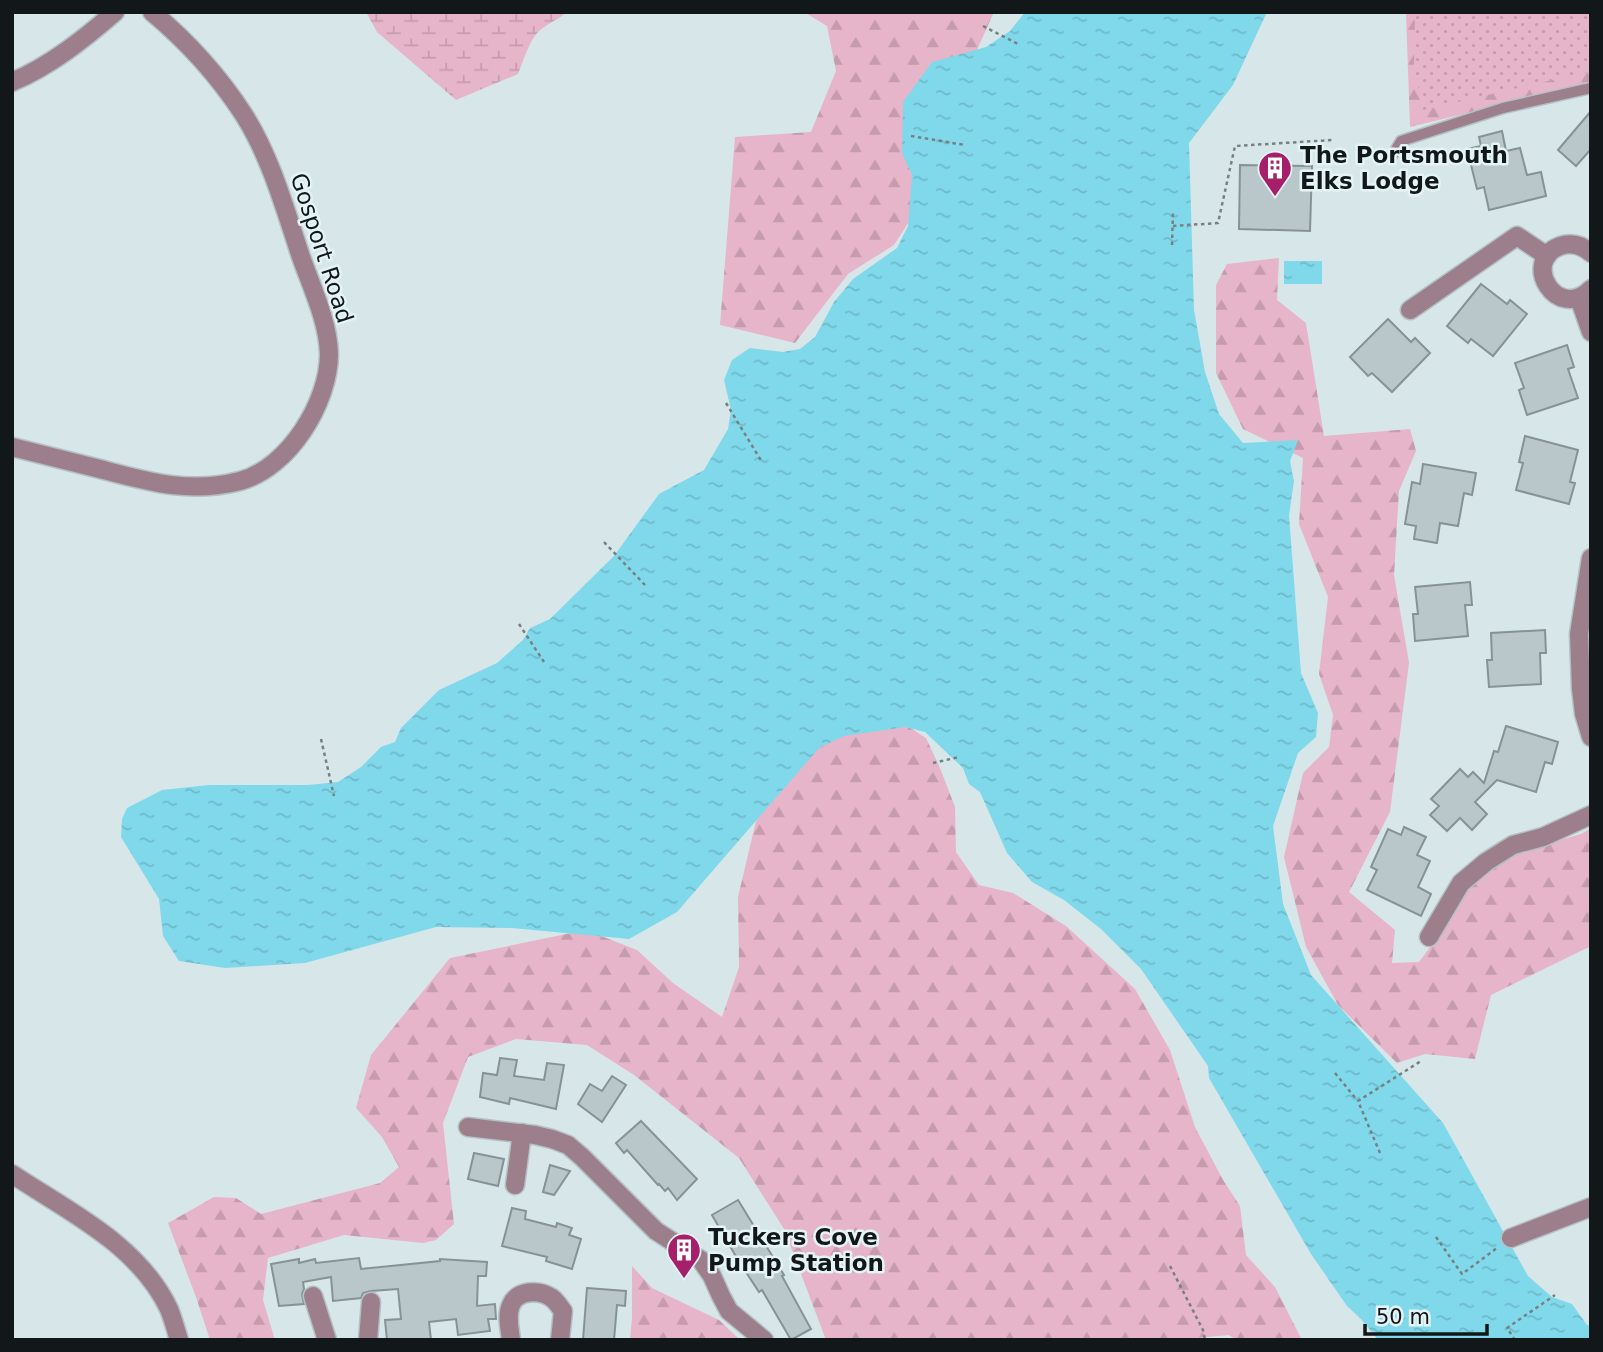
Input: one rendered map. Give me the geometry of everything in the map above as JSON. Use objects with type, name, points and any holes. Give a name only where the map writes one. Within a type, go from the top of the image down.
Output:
[{"type":"street","points":[[12,82],[74,45],[115,12]]},
{"type":"street","name":"Gosport Road","points":[[12,447],[164,485],[198,488],[218,486],[256,474],[287,452],[300,437],[320,399],[329,352],[323,317],[261,146],[245,117],[198,53],[152,12]]},
{"type":"street","points":[[1410,310],[1517,236],[1547,256]]},
{"type":"street","points":[[1591,253],[1577,244],[1567,244],[1556,248],[1547,256],[1543,267],[1549,290],[1558,296],[1568,299],[1585,294],[1591,332]]},
{"type":"street","points":[[1591,558],[1579,634],[1581,689],[1584,714],[1591,737]]},
{"type":"street","points":[[1429,937],[1461,883],[1486,862],[1513,845],[1543,837],[1591,815]]},
{"type":"street","points":[[468,1127],[522,1133],[568,1145],[656,1231],[701,1260],[729,1311],[764,1340]]},
{"type":"street","points":[[515,1185],[522,1133]]},
{"type":"street","points":[[12,1174],[105,1234],[135,1261],[164,1301],[179,1340]]},
{"type":"street","points":[[1511,1238],[1591,1207]]},
{"type":"street","points":[[511,1340],[509,1308],[521,1294],[535,1293],[551,1297],[563,1311],[560,1340]]},
{"type":"street","points":[[313,1296],[327,1340]]},
{"type":"street","points":[[368,1340],[371,1302]]},
{"type":"lane","points":[[1392,156],[1401,141],[1503,108],[1591,88]]},
{"type":"path","points":[[983,26],[1020,45]]},
{"type":"path","points":[[911,136],[965,145]]},
{"type":"path","points":[[1173,226],[1218,223],[1235,146],[1332,140]]},
{"type":"path","points":[[1172,244],[1173,211]]},
{"type":"path","points":[[726,403],[762,461]]},
{"type":"path","points":[[604,542],[645,584]]},
{"type":"path","points":[[519,624],[544,662]]},
{"type":"path","points":[[321,739],[334,796]]},
{"type":"path","points":[[933,763],[959,757]]},
{"type":"path","points":[[1358,1101],[1422,1061]]},
{"type":"path","points":[[1335,1073],[1358,1101],[1380,1153]]},
{"type":"path","points":[[1436,1237],[1462,1274],[1511,1238]]},
{"type":"path","points":[[1170,1266],[1203,1330],[1205,1340]]},
{"type":"path","points":[[1516,1340],[1507,1328],[1555,1295]]},
{"type":"green space","points":[[366,12],[567,12],[535,36],[518,74],[456,100],[377,32]]},
{"type":"green space","points":[[804,12],[994,12],[968,70],[912,217],[894,245],[848,274],[795,343],[720,325],[735,137],[811,132],[836,71],[827,26]]},
{"type":"green space","points":[[1297,12],[1591,12],[1591,83],[1410,127],[1406,13]]},
{"type":"green space","points":[[1415,12],[1591,12],[1591,71],[1423,110],[1414,67]]},
{"type":"green space","points":[[1279,258],[1277,300],[1306,323],[1324,436],[1410,429],[1416,451],[1399,491],[1394,575],[1409,663],[1390,812],[1349,892],[1395,930],[1392,963],[1419,962],[1443,930],[1467,887],[1516,853],[1581,834],[1591,828],[1591,946],[1491,995],[1475,1059],[1425,1054],[1397,1063],[1338,1005],[1306,947],[1284,857],[1303,773],[1329,747],[1333,715],[1319,674],[1328,597],[1299,524],[1303,458],[1243,429],[1216,373],[1216,285],[1227,264]]},
{"type":"green space","points":[[895,718],[926,738],[955,807],[956,852],[979,885],[1013,893],[1066,926],[1135,989],[1170,1050],[1195,1127],[1240,1206],[1246,1255],[1275,1287],[1302,1340],[1236,1340],[1229,1335],[1176,1340],[826,1340],[784,1229],[739,1158],[634,1075],[587,1045],[516,1039],[468,1057],[443,1123],[454,1224],[436,1240],[423,1243],[344,1235],[268,1258],[263,1300],[275,1340],[210,1340],[168,1223],[214,1197],[236,1198],[261,1214],[380,1183],[399,1167],[382,1137],[356,1108],[371,1055],[450,958],[586,930],[637,950],[673,983],[722,1017],[739,967],[738,897],[756,821],[802,749]]},
{"type":"green space","points":[[632,1266],[652,1288],[719,1320],[740,1340],[630,1340]]},
{"type":"water","points":[[1025,12],[1267,12],[1233,85],[1189,143],[1194,310],[1205,372],[1219,414],[1243,443],[1298,440],[1290,461],[1294,481],[1289,515],[1301,673],[1318,713],[1316,737],[1298,753],[1273,826],[1283,904],[1311,975],[1443,1123],[1528,1276],[1552,1297],[1572,1304],[1587,1325],[1591,1326],[1591,1340],[1378,1340],[1347,1306],[1311,1254],[1209,1078],[1208,1066],[1141,969],[1101,929],[1064,900],[1032,882],[1007,853],[980,792],[969,784],[963,768],[925,732],[905,727],[844,736],[819,748],[677,912],[629,939],[512,928],[436,927],[305,963],[225,968],[179,961],[163,936],[159,899],[121,837],[122,819],[127,808],[162,790],[209,785],[308,785],[338,782],[361,767],[381,747],[395,742],[401,728],[439,690],[497,663],[523,640],[530,628],[550,619],[614,556],[659,494],[704,470],[728,429],[731,410],[724,380],[732,360],[750,348],[783,352],[800,349],[815,337],[834,302],[853,279],[897,248],[908,226],[912,175],[902,153],[903,102],[932,62],[986,47],[1010,31]]},
{"type":"water","points":[[1284,261],[1322,261],[1322,284],[1284,284]]},
{"type":"building","points":[[1591,111],[1591,149],[1576,166],[1558,150]]},
{"type":"building","points":[[1502,131],[1506,151],[1520,148],[1527,175],[1541,172],[1546,196],[1489,210],[1484,187],[1477,189],[1467,149],[1481,146],[1479,137]]},
{"type":"building","name":"The Portsmouth Elks Lodge","points":[[1240,165],[1312,166],[1310,231],[1239,229]]},
{"type":"building","points":[[1481,284],[1507,304],[1510,300],[1527,314],[1493,356],[1471,339],[1468,343],[1447,326]]},
{"type":"building","points":[[1388,319],[1411,342],[1415,338],[1430,353],[1392,392],[1372,373],[1368,376],[1350,357]]},
{"type":"building","points":[[1567,345],[1574,367],[1568,369],[1578,398],[1527,415],[1519,390],[1524,388],[1515,363]]},
{"type":"building","points":[[1525,436],[1578,450],[1570,482],[1575,483],[1569,504],[1516,490],[1523,463],[1519,462]]},
{"type":"building","points":[[1423,464],[1476,473],[1472,495],[1464,493],[1458,526],[1440,523],[1437,543],[1414,539],[1416,526],[1405,524],[1412,482],[1420,484]]},
{"type":"building","points":[[1470,582],[1472,605],[1465,605],[1468,636],[1415,641],[1413,614],[1418,614],[1415,587]]},
{"type":"building","points":[[1545,630],[1546,653],[1540,653],[1541,684],[1489,687],[1487,660],[1492,660],[1491,633]]},
{"type":"building","points":[[1506,726],[1558,742],[1552,764],[1545,762],[1536,792],[1497,780],[1475,802],[1487,814],[1472,830],[1460,818],[1447,831],[1430,815],[1439,806],[1431,799],[1460,769],[1468,777],[1473,772],[1484,783],[1494,751],[1498,752]]},
{"type":"building","points":[[1404,827],[1426,837],[1417,855],[1430,861],[1418,887],[1431,894],[1421,916],[1367,890],[1377,870],[1371,867],[1388,829],[1401,835]]},
{"type":"building","points":[[500,1058],[517,1060],[514,1076],[544,1080],[547,1063],[564,1065],[556,1109],[510,1098],[509,1104],[480,1097],[483,1073],[497,1075]]},
{"type":"building","points":[[612,1076],[626,1085],[602,1122],[578,1104],[590,1084],[602,1091]]},
{"type":"building","points":[[641,1121],[697,1179],[677,1200],[668,1188],[665,1191],[658,1185],[627,1150],[624,1153],[616,1143]]},
{"type":"building","points":[[474,1153],[504,1159],[498,1186],[468,1179]]},
{"type":"building","points":[[550,1165],[570,1171],[554,1195],[543,1192]]},
{"type":"building","points":[[738,1200],[784,1275],[782,1276],[811,1329],[791,1340],[762,1290],[759,1292],[712,1215]]},
{"type":"building","points":[[512,1208],[526,1211],[525,1219],[572,1228],[569,1235],[581,1239],[572,1269],[546,1261],[547,1257],[502,1246]]},
{"type":"building","points":[[359,1258],[361,1269],[440,1259],[487,1262],[486,1276],[478,1276],[477,1306],[495,1304],[496,1319],[488,1319],[490,1331],[458,1335],[456,1319],[429,1322],[431,1340],[387,1340],[385,1320],[401,1319],[398,1289],[371,1291],[363,1293],[361,1298],[333,1301],[331,1277],[303,1282],[304,1304],[279,1306],[271,1264],[299,1259],[299,1263],[315,1259],[316,1263]]},
{"type":"building","points":[[587,1288],[626,1291],[625,1306],[617,1305],[614,1340],[583,1340]]},
{"type":"place","name":"The Portsmouth Elks Lodge","points":[[1275,198]]},
{"type":"place","name":"Tuckers Cove Pump Station","points":[[684,1280]]}]
